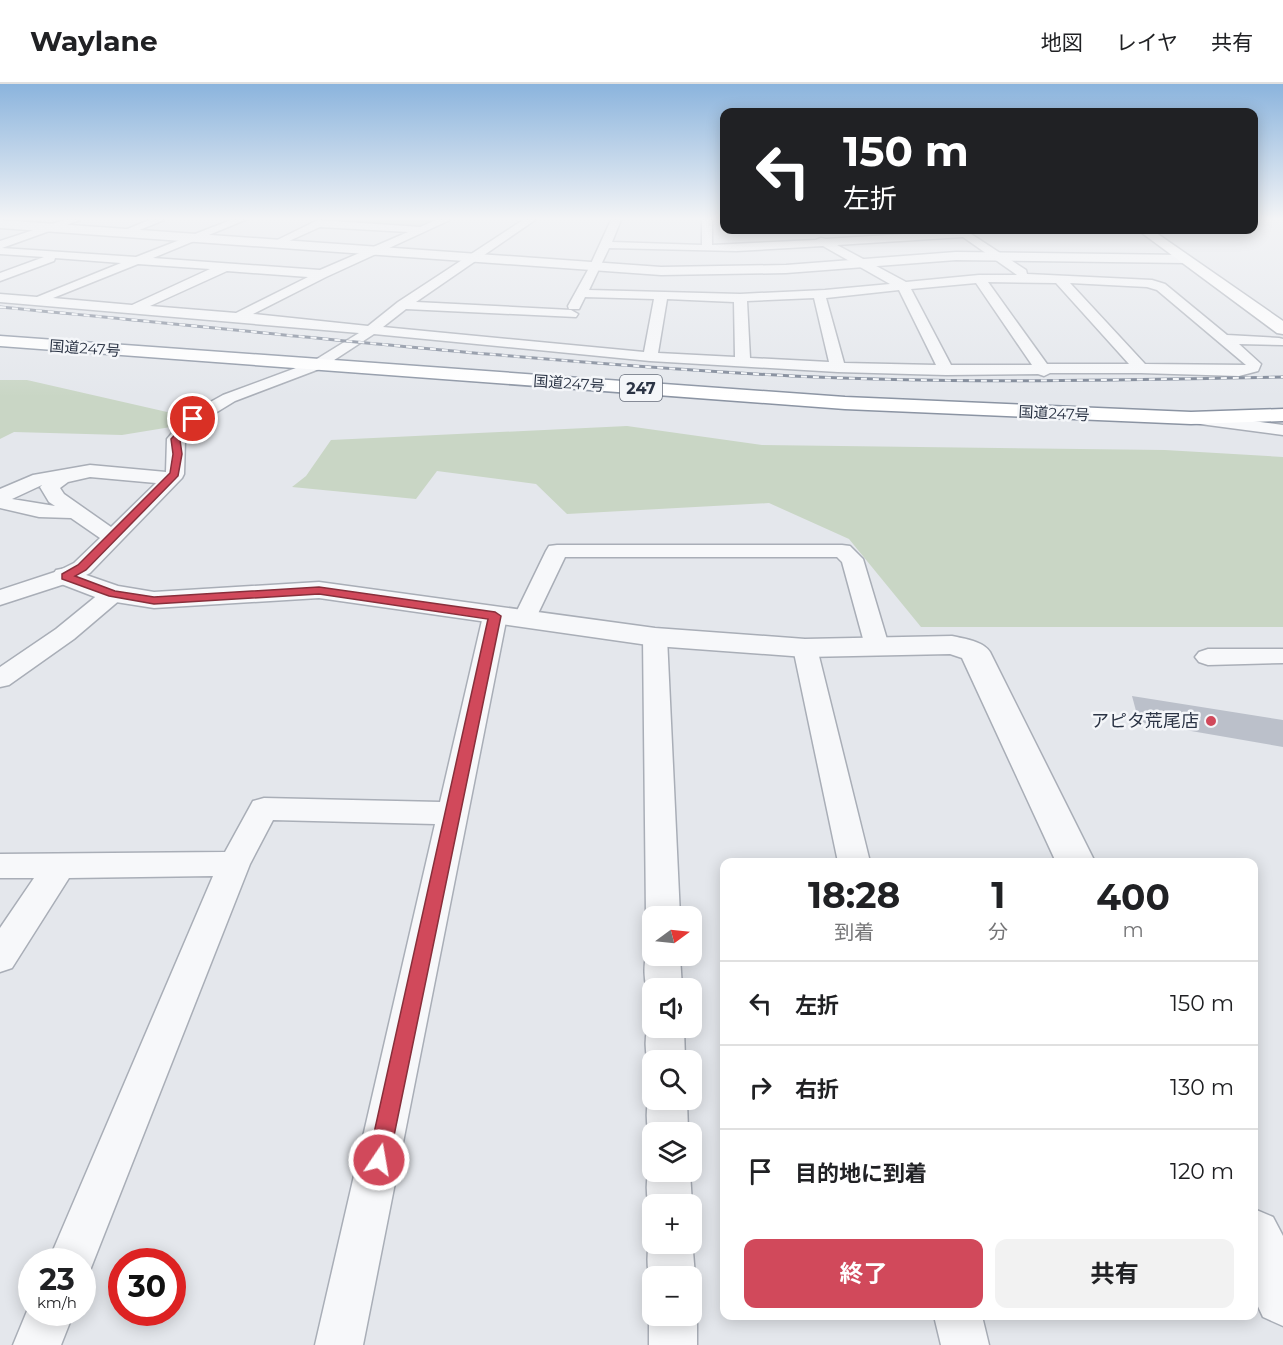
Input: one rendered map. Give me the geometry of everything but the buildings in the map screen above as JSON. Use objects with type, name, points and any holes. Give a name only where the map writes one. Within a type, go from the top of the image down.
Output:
[{"type":"main road","points":[[1210,279],[1281,335]]},
{"type":"main road","name":"国道247号","points":[[0,341],[845,403],[1191,418],[1283,415]]},
{"type":"street","points":[[37,300],[90,279]]},
{"type":"street","points":[[133,309],[198,279]]},
{"type":"street","points":[[238,317],[313,279]]},
{"type":"street","points":[[0,598],[66,576],[82,568],[175,474],[176,439],[193,419],[229,398],[317,364],[357,341],[442,279]]},
{"type":"street","points":[[556,348],[588,279]]},
{"type":"street","points":[[890,279],[903,286],[946,370]]},
{"type":"street","points":[[979,279],[1044,371]]},
{"type":"street","points":[[580,293],[740,298],[819,294],[987,279]]},
{"type":"street","points":[[0,297],[238,317],[650,357],[743,362],[838,367],[1044,371],[1141,368],[1239,371],[1252,368],[1254,364],[1156,285],[1055,279]]},
{"type":"street","points":[[1059,279],[1141,368]]},
{"type":"street","points":[[819,294],[838,367]]},
{"type":"street","points":[[650,357],[661,297]]},
{"type":"street","points":[[740,298],[743,362]]},
{"type":"street","points":[[404,305],[571,314]]},
{"type":"street","points":[[1225,339],[1281,335]]},
{"type":"street","points":[[1191,418],[1283,430]]},
{"type":"street","points":[[75,511],[60,513],[11,506],[3,502],[3,490],[40,479],[91,470],[171,478]]},
{"type":"street","points":[[67,475],[50,487],[56,498],[106,533],[114,535]]},
{"type":"street","points":[[339,1345],[453,813],[510,618],[557,550],[842,550],[852,558],[877,646]]},
{"type":"street","points":[[66,576],[113,594],[154,600],[319,590],[655,637],[805,648],[952,645],[975,652],[1073,858]]},
{"type":"street","points":[[0,584],[24,583],[32,588]]},
{"type":"street","points":[[0,679],[65,634],[113,594]]},
{"type":"street","points":[[655,637],[663,906]]},
{"type":"street","points":[[805,648],[853,858]]},
{"type":"street","points":[[1208,657],[1283,656]]},
{"type":"street","points":[[77,1248],[234,864],[264,809],[453,813]]},
{"type":"street","points":[[0,866],[234,864]]},
{"type":"street","points":[[0,957],[60,866]]},
{"type":"street","points":[[1258,1244],[1283,1297]]},
{"type":"street","points":[[959,1320],[965,1345]]},
{"type":"street","points":[[37,1345],[44,1326]]},
{"type":"street","points":[[673,1326],[673,1345]]},
{"type":"green space","points":[[0,380],[27,380],[189,417],[177,426],[122,435],[14,432],[0,439]]},
{"type":"green space","points":[[627,426],[762,445],[1165,450],[1283,457],[1283,627],[921,627],[849,539],[769,503],[567,514],[536,484],[437,471],[416,499],[292,487],[306,476],[331,440]]},
{"type":"railway","points":[[0,307],[495,355],[792,376],[976,381],[1283,377]]},
{"type":"place","name":"アピタ荒尾店","points":[[1211,721]]},
{"type":"route","points":[[193,419],[176,439],[175,474],[82,568],[66,576],[113,594],[154,600],[319,590],[495,616],[379,1160]]}]
